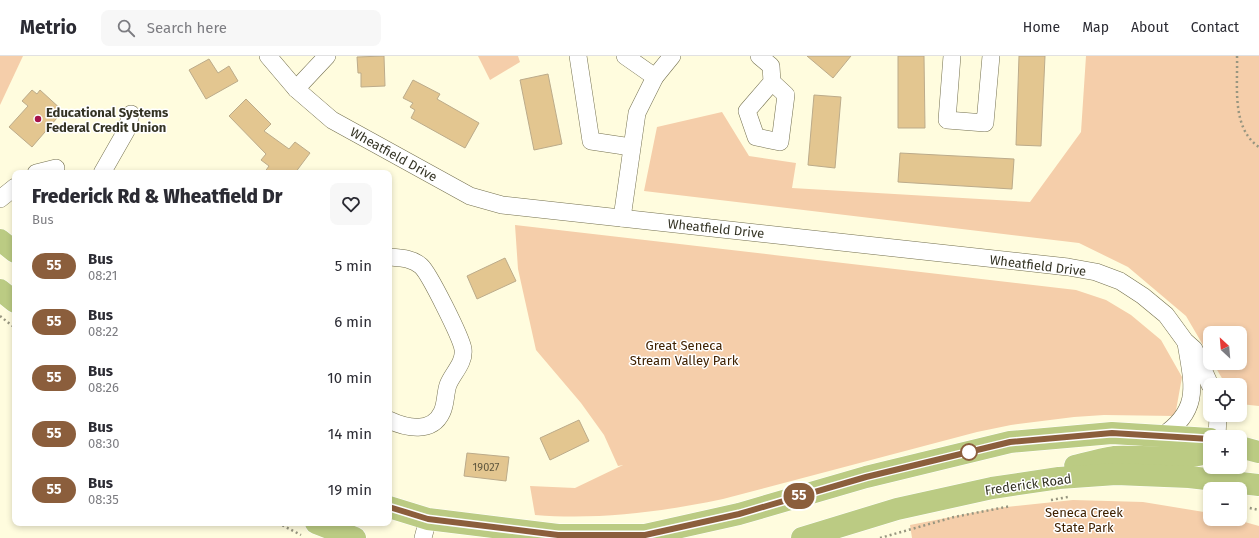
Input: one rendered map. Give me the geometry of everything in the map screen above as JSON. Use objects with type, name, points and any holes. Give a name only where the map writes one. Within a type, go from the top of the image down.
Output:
[{"type":"main road","points":[[0,240],[12,250]]},
{"type":"main road","points":[[0,290],[12,300]]},
{"type":"main road","points":[[392,509],[426,529],[558,535],[645,535],[739,514],[866,477],[1010,442],[1112,433],[1203,439]]},
{"type":"main road","points":[[1247,449],[1259,452]]},
{"type":"main road","points":[[992,488],[1114,457],[1193,457],[1203,454]]},
{"type":"main road","name":"Frederick Road","points":[[802,538],[897,509],[992,488],[1059,478],[1116,474],[1189,477],[1259,485]]},
{"type":"main road","points":[[311,530],[355,538]]},
{"type":"street","name":"Wheatfield Drive","points":[[268,56],[296,90],[332,120],[470,196],[502,205],[1068,267],[1096,272],[1120,281],[1143,296],[1166,315],[1185,341],[1194,349],[1207,378]]},
{"type":"street","points":[[296,90],[326,56]]},
{"type":"street","points":[[578,56],[591,141],[631,146]]},
{"type":"street","points":[[625,56],[655,78]]},
{"type":"street","points":[[622,218],[631,146],[637,113],[655,78],[672,56]]},
{"type":"street","points":[[760,56],[771,66],[772,82]]},
{"type":"street","points":[[952,56],[947,120],[985,123],[991,56]]},
{"type":"street","points":[[104,170],[126,131],[131,114]]},
{"type":"street","points":[[48,170],[56,168]]},
{"type":"street","points":[[0,200],[12,190]]},
{"type":"street","points":[[392,257],[412,260],[426,271],[463,350],[461,362],[448,385],[442,413],[433,424],[420,428],[392,421]]},
{"type":"street","name":"Wheatfield Drive","points":[[1162,436],[1174,428],[1189,408],[1191,380],[1185,341]]},
{"type":"path","points":[[1237,56],[1238,111],[1242,127],[1254,143],[1259,147]]},
{"type":"path","points":[[0,316],[12,326]]},
{"type":"path","points":[[1045,500],[1075,497]]},
{"type":"path","points":[[880,538],[954,517],[1015,505]]},
{"type":"path","points":[[1247,507],[1259,510]]},
{"type":"path","points":[[292,526],[311,530]]},
{"type":"green space","points":[[0,56],[23,56],[0,105]]},
{"type":"green space","points":[[478,56],[518,56],[520,62],[490,80]]},
{"type":"green space","points":[[1086,56],[1259,56],[1259,406],[1247,405],[1247,378],[1222,378],[1217,370],[1247,370],[1247,326],[1203,326],[1203,345],[1186,316],[1128,267],[1079,243],[644,191],[657,127],[722,112],[749,156],[796,163],[792,188],[1030,202],[1081,132]]},
{"type":"green space","name":"Great Seneca Stream Valley Park","points":[[515,225],[1076,290],[1106,300],[1131,315],[1161,340],[1182,377],[1175,416],[1104,415],[1074,417],[1011,425],[977,432],[699,504],[606,516],[535,515],[530,486],[575,488],[623,465],[618,466],[604,435],[581,403],[536,350],[518,269]]},
{"type":"green space","name":"Seneca Creek State Park","points":[[1073,500],[1143,502],[1203,512],[1203,526],[1247,526],[1247,523],[1259,526],[1259,538],[912,538],[910,525],[997,508]]},
{"type":"building","points":[[384,56],[385,86],[361,87],[361,73],[358,73],[357,57]]},
{"type":"building","points":[[807,56],[851,56],[833,78]]},
{"type":"building","points":[[898,56],[924,56],[925,128],[898,128]]},
{"type":"building","points":[[1019,56],[1045,56],[1041,146],[1016,145]]},
{"type":"building","points":[[209,59],[218,73],[229,66],[238,81],[206,99],[189,70]]},
{"type":"building","points":[[548,74],[562,144],[534,150],[520,80]]},
{"type":"building","points":[[413,80],[440,94],[437,99],[479,123],[465,148],[411,118],[415,110],[410,107],[413,103],[403,98]]},
{"type":"building","name":"Educational Systems Federal Credit Union","points":[[32,90],[37,94],[40,90],[63,111],[32,147],[9,127],[28,106],[22,101]]},
{"type":"building","points":[[814,95],[841,97],[835,168],[808,165]]},
{"type":"building","points":[[246,99],[271,124],[264,131],[289,149],[295,142],[310,153],[297,170],[266,170],[269,166],[261,160],[266,154],[229,116]]},
{"type":"building","points":[[900,153],[1014,159],[1012,189],[898,182]]},
{"type":"building","points":[[505,258],[516,281],[477,299],[467,276]]},
{"type":"building","points":[[579,420],[589,441],[550,460],[540,438]]},
{"type":"building","points":[[467,453],[509,457],[506,481],[464,476]]},
{"type":"bus line","name":"55","points":[[392,508],[428,519],[558,535],[645,535],[739,514],[866,477],[1010,442],[1112,433],[1203,439]]},
{"type":"place","name":"Educational Systems Federal Credit Union","points":[[38,119]]}]
